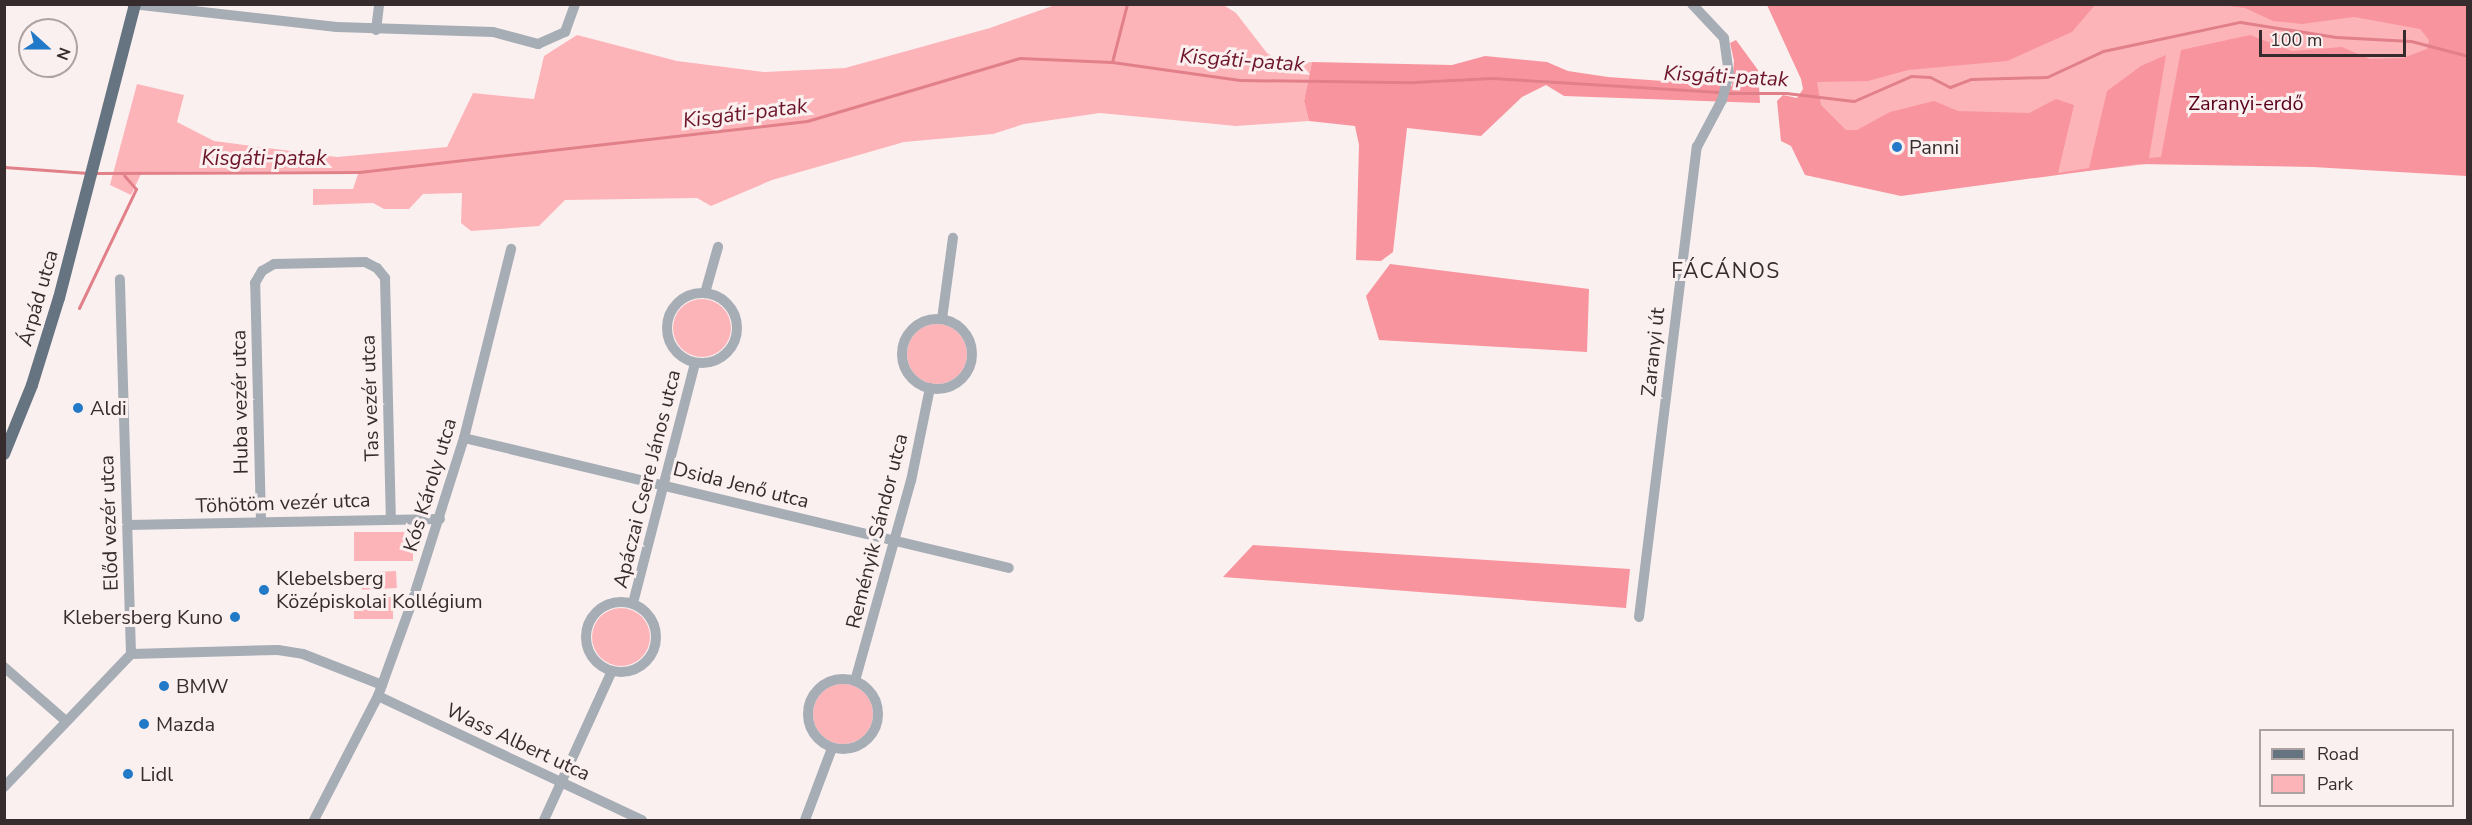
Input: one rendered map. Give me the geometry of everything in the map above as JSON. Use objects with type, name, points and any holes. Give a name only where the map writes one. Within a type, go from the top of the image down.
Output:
[{"type":"main road","name":"Árpád utca","points":[[4,454],[36,374],[104,130],[134,5]]},
{"type":"street","points":[[376,30],[379,4]]},
{"type":"street","points":[[134,5],[376,30],[493,32],[538,44],[565,33],[575,4]]},
{"type":"street","name":"Zaranyi út","points":[[1639,617],[1697,147],[1722,100],[1727,84],[1729,60],[1724,38],[1692,4]]},
{"type":"street","points":[[942,319],[953,238]]},
{"type":"street","points":[[705,293],[718,247]]},
{"type":"street","name":"Kós Károly utca","points":[[314,820],[380,690],[440,519],[464,438],[510,249]]},
{"type":"street","name":"Huba vezér utca","points":[[261,521],[255,283],[262,270],[274,264],[365,262],[377,268],[385,278]]},
{"type":"street","name":"Tas vezér utca","points":[[385,278],[391,518]]},
{"type":"street","name":"Előd vezér utca","points":[[120,279],[131,654]]},
{"type":"street","points":[[705,293],[728,303],[734,313],[737,335],[726,354],[717,360],[695,363],[676,352],[666,332],[667,321],[677,302],[687,296],[705,293]]},
{"type":"street","points":[[942,319],[954,323],[970,341],[970,366],[954,385],[930,388],[911,378],[905,369],[902,348],[912,328],[921,322],[942,319]]},
{"type":"street","name":"Apáczai Csere János utca","points":[[633,603],[695,363]]},
{"type":"street","name":"Reményik Sándor utca","points":[[855,681],[894,540],[930,388]]},
{"type":"street","name":"Dsida Jenő utca","points":[[464,438],[665,484],[1009,568]]},
{"type":"street","name":"Töhötöm vezér utca","points":[[128,525],[391,518],[440,519]]},
{"type":"street","points":[[610,603],[633,603],[653,621],[655,647],[638,668],[612,671],[593,659],[585,638],[587,626],[592,616],[610,603]]},
{"type":"street","name":"Wass Albert utca","points":[[131,654],[278,650],[303,654],[380,690],[562,783],[642,820]]},
{"type":"street","points":[[4,787],[131,654]]},
{"type":"street","points":[[4,667],[66,721]]},
{"type":"street","points":[[544,820],[612,671]]},
{"type":"street","points":[[830,681],[855,681],[873,696],[878,719],[874,731],[862,744],[844,750],[832,748],[813,733],[808,709],[820,688],[830,681]]},
{"type":"street","points":[[805,820],[832,748]]},
{"type":"green space","points":[[1222,4],[1236,13],[1267,53],[1284,64],[1312,62],[1304,101],[1309,121],[1236,126],[1100,113],[1024,124],[993,134],[904,142],[772,180],[711,206],[697,198],[565,200],[539,226],[471,231],[461,223],[462,193],[423,194],[409,209],[384,209],[373,203],[313,205],[313,189],[353,189],[359,171],[142,172],[131,195],[110,185],[137,84],[184,95],[177,122],[214,141],[337,157],[447,147],[473,93],[534,99],[544,56],[577,35],[677,61],[765,72],[845,68],[990,28],[1055,5]]},
{"type":"green space","name":"Zaranyi-erdő","points":[[1767,5],[2095,5],[2072,32],[2007,61],[1908,70],[1868,81],[1817,82],[1821,105],[1846,130],[1857,130],[1890,112],[1934,101],[1958,111],[2029,113],[2056,99],[2074,105],[2058,173],[2089,168],[2107,91],[2141,66],[2166,55],[2149,158],[2161,157],[2181,50],[2250,35],[2292,51],[2342,47],[2370,59],[2403,58],[2427,49],[2429,40],[2420,29],[2354,17],[2302,24],[2273,21],[2245,8],[2221,5],[2467,5],[2467,176],[2313,167],[2139,164],[1901,196],[1805,175],[1791,146],[1781,141],[1777,101],[1783,95],[1797,98],[1803,89],[1801,79]]},
{"type":"green space","points":[[2090,5],[2247,5],[2353,13],[2422,25],[2434,38],[2430,52],[2165,162],[2052,175],[2030,117],[1878,125],[1845,134],[1817,106],[1812,77]]},
{"type":"green space","points":[[1736,40],[1758,70],[1760,103],[1564,96],[1546,85],[1522,97],[1481,136],[1407,128],[1393,252],[1381,261],[1356,260],[1359,145],[1355,126],[1309,121],[1304,101],[1312,62],[1452,65],[1485,56],[1547,62],[1568,71],[1608,77],[1732,86],[1734,61],[1730,43]]},
{"type":"green space","points":[[1390,264],[1589,289],[1587,352],[1379,340],[1366,296]]},
{"type":"green space","points":[[696,299],[708,299],[718,303],[727,312],[731,334],[723,349],[708,357],[696,357],[686,353],[677,344],[673,334],[673,322],[677,312],[686,303]]},
{"type":"green space","points":[[937,324],[958,333],[967,354],[958,375],[937,384],[916,375],[907,354],[916,333]]},
{"type":"green space","points":[[354,532],[413,532],[413,561],[354,561]]},
{"type":"green space","points":[[1253,545],[1630,569],[1626,608],[1223,577]]},
{"type":"green space","points":[[396,571],[397,588],[362,590],[361,573]]},
{"type":"green space","points":[[354,597],[393,597],[393,619],[354,619]]},
{"type":"green space","points":[[615,608],[627,608],[637,612],[646,621],[650,643],[642,658],[627,666],[615,666],[605,662],[596,653],[592,643],[592,631],[596,621],[605,612]]},
{"type":"green space","points":[[843,684],[864,693],[873,714],[864,735],[843,744],[822,735],[813,714],[822,693]]},
{"type":"waterway","points":[[1112,62],[1127,4]]},
{"type":"waterway","name":"Kisgáti-patak","points":[[1727,93],[1786,93],[1854,101],[1911,76],[1930,77],[1950,87],[1971,79],[2047,77],[2103,51],[2240,22],[2336,37],[2411,41],[2468,56]]},
{"type":"waterway","name":"Kisgáti-patak","points":[[95,173],[359,172],[807,121],[1020,58],[1112,62],[1240,80],[1414,82],[1492,78],[1720,92]]},
{"type":"waterway","name":"Kisgáti-patak","points":[[4,167],[88,173]]},
{"type":"waterway","points":[[79,308],[136,189],[124,175]]},
{"type":"place","name":"Panni","points":[[1897,147]]},
{"type":"place","name":"Aldi","points":[[78,408]]},
{"type":"place","name":"Klebelsberg Középiskolai Kollégium","points":[[264,590]]},
{"type":"place","name":"Klebersberg Kuno","points":[[235,617]]},
{"type":"place","name":"BMW","points":[[164,686]]},
{"type":"place","name":"Mazda","points":[[144,724]]},
{"type":"place","name":"Lidl","points":[[128,774]]},
{"type":"district","name":"FÁCÁNOS","points":[[1726,271]]}]
